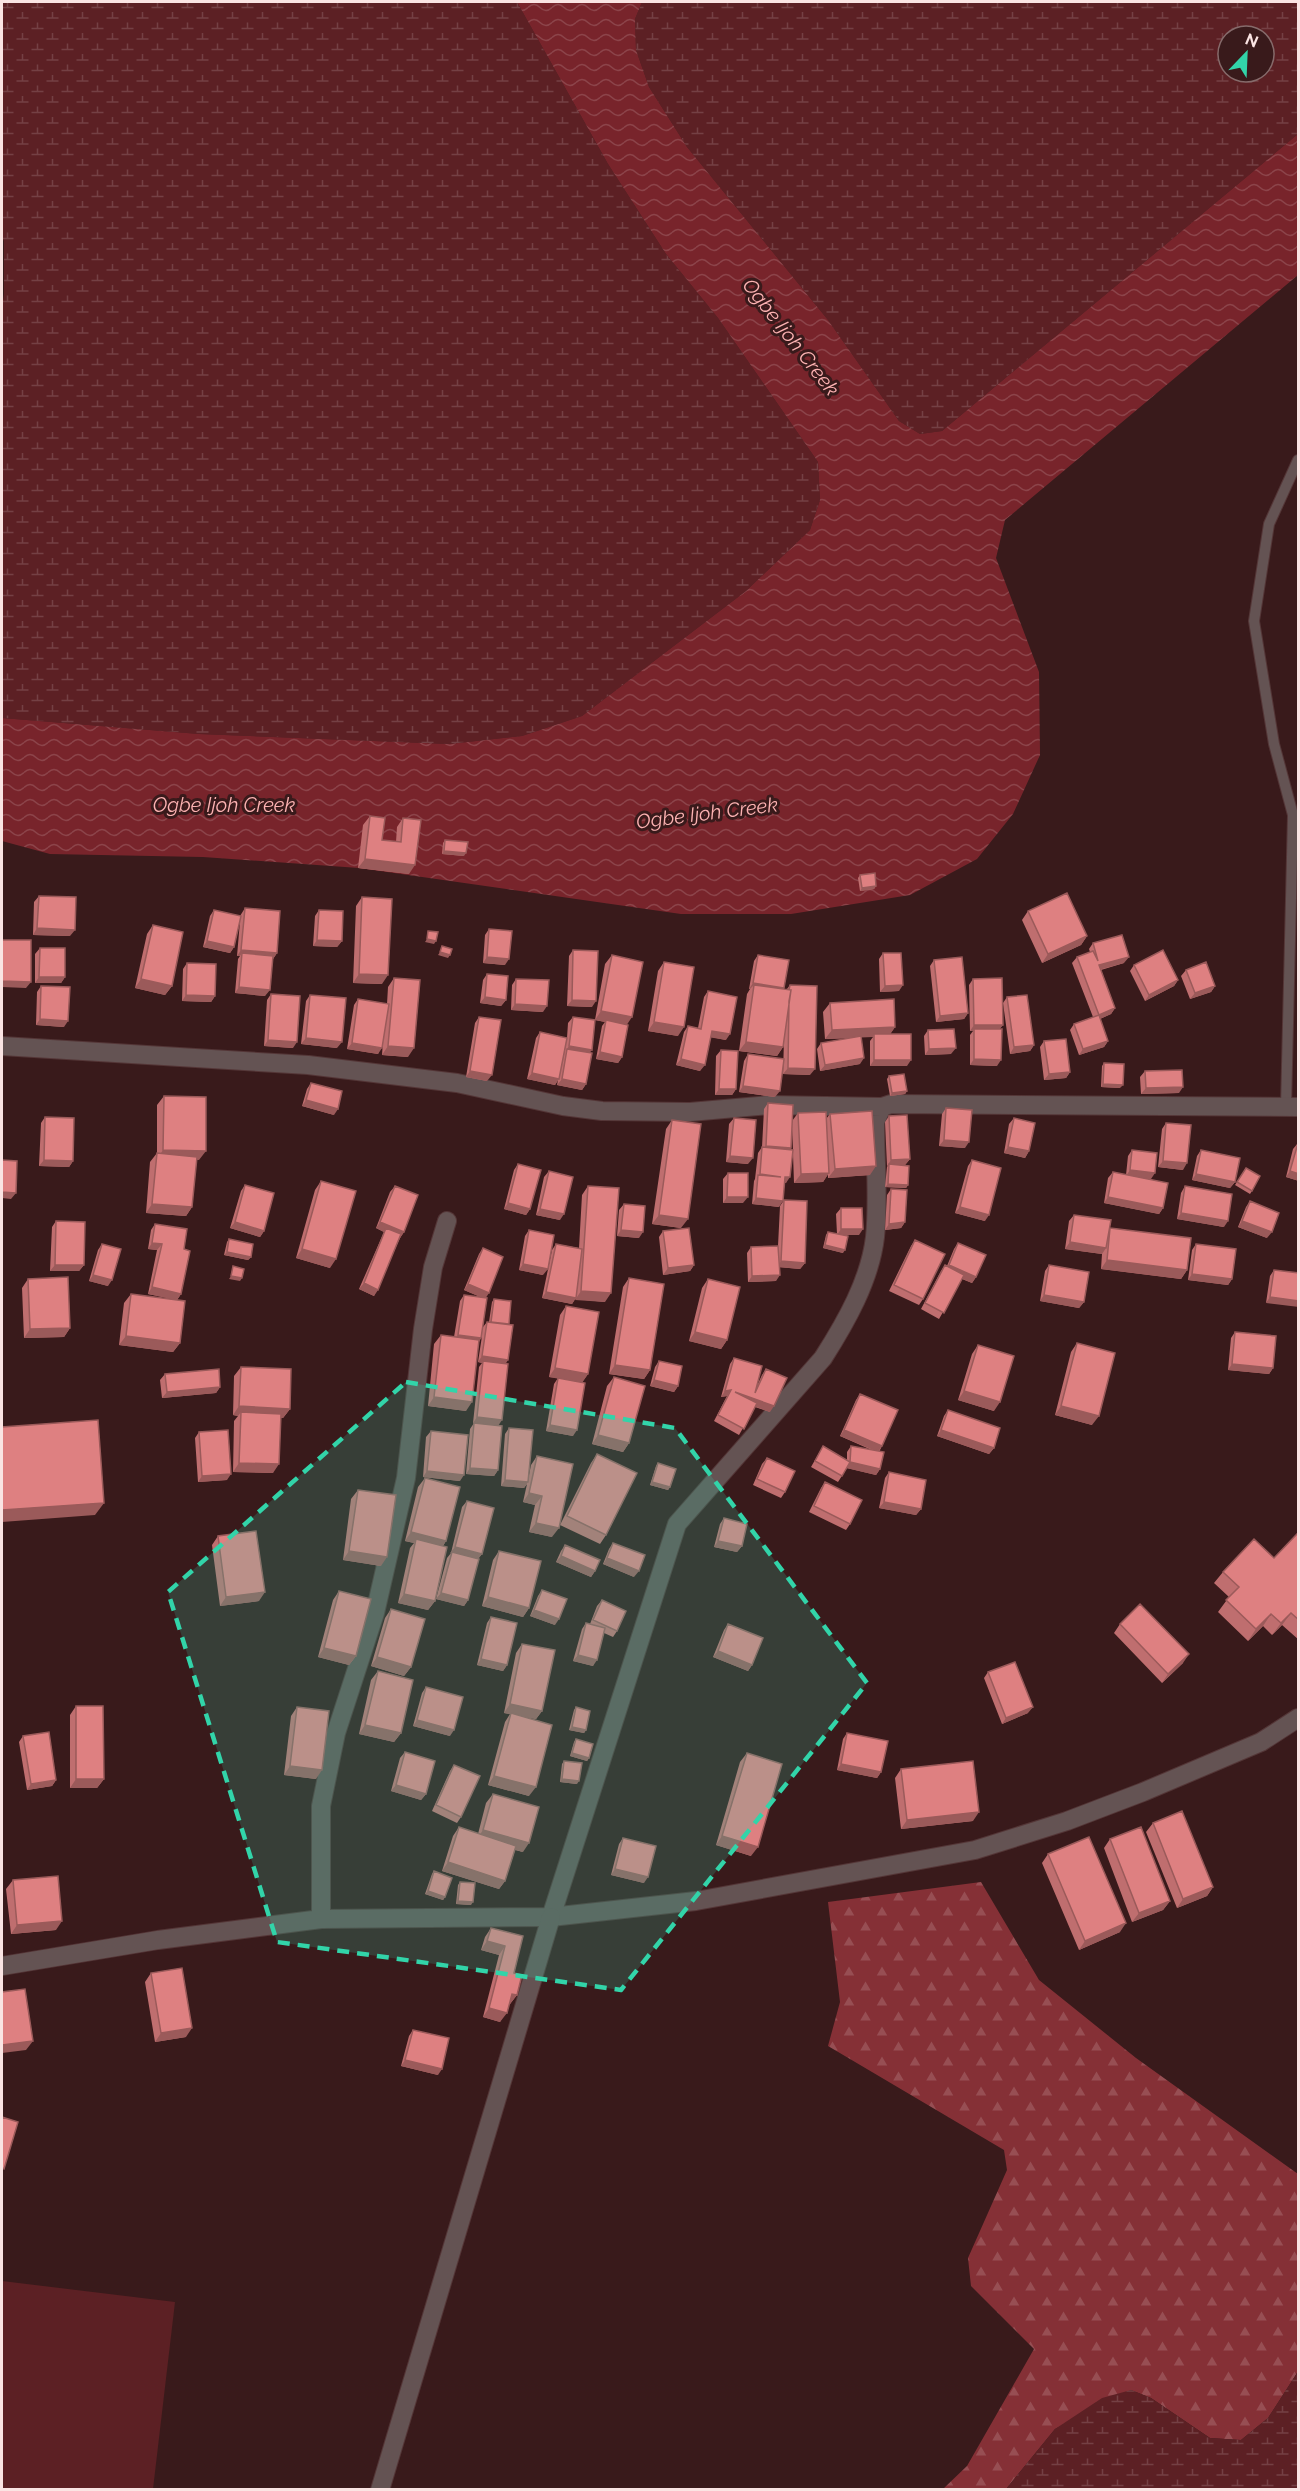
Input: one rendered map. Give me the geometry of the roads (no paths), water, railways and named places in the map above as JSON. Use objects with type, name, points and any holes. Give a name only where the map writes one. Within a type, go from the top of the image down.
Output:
[{"type":"street","points":[[2,1046],[200,1057],[387,1074],[457,1083],[563,1106],[602,1111],[690,1112],[769,1105],[882,1107],[891,1104],[1292,1107]]},
{"type":"street","points":[[380,2490],[551,1917],[652,1595],[677,1524],[823,1358],[841,1330],[862,1283],[875,1237],[875,1122],[882,1107]]},
{"type":"street","points":[[321,1919],[321,1806],[336,1733],[375,1613],[406,1478],[423,1329],[433,1268],[447,1221]]},
{"type":"street","points":[[2,1966],[158,1940],[321,1919],[551,1917],[696,1901],[975,1850],[1067,1821],[1143,1792],[1261,1742],[1299,1718]]},
{"type":"lane","points":[[1292,1107],[1293,815],[1274,744],[1254,621],[1269,524],[1299,460]]},
{"type":"water","name":"Ogbe Ijoh Creek","points":[[517,2],[642,2],[635,19],[636,50],[649,87],[687,147],[828,320],[899,421],[920,434],[942,431],[1298,134],[1298,275],[1005,520],[996,558],[1039,672],[1040,755],[1013,814],[977,859],[910,895],[791,914],[681,914],[359,868],[203,857],[50,854],[2,841],[2,718],[199,734],[449,744],[522,736],[582,716],[746,591],[810,530],[820,500],[818,462],[718,318],[666,254],[608,164]]}]
